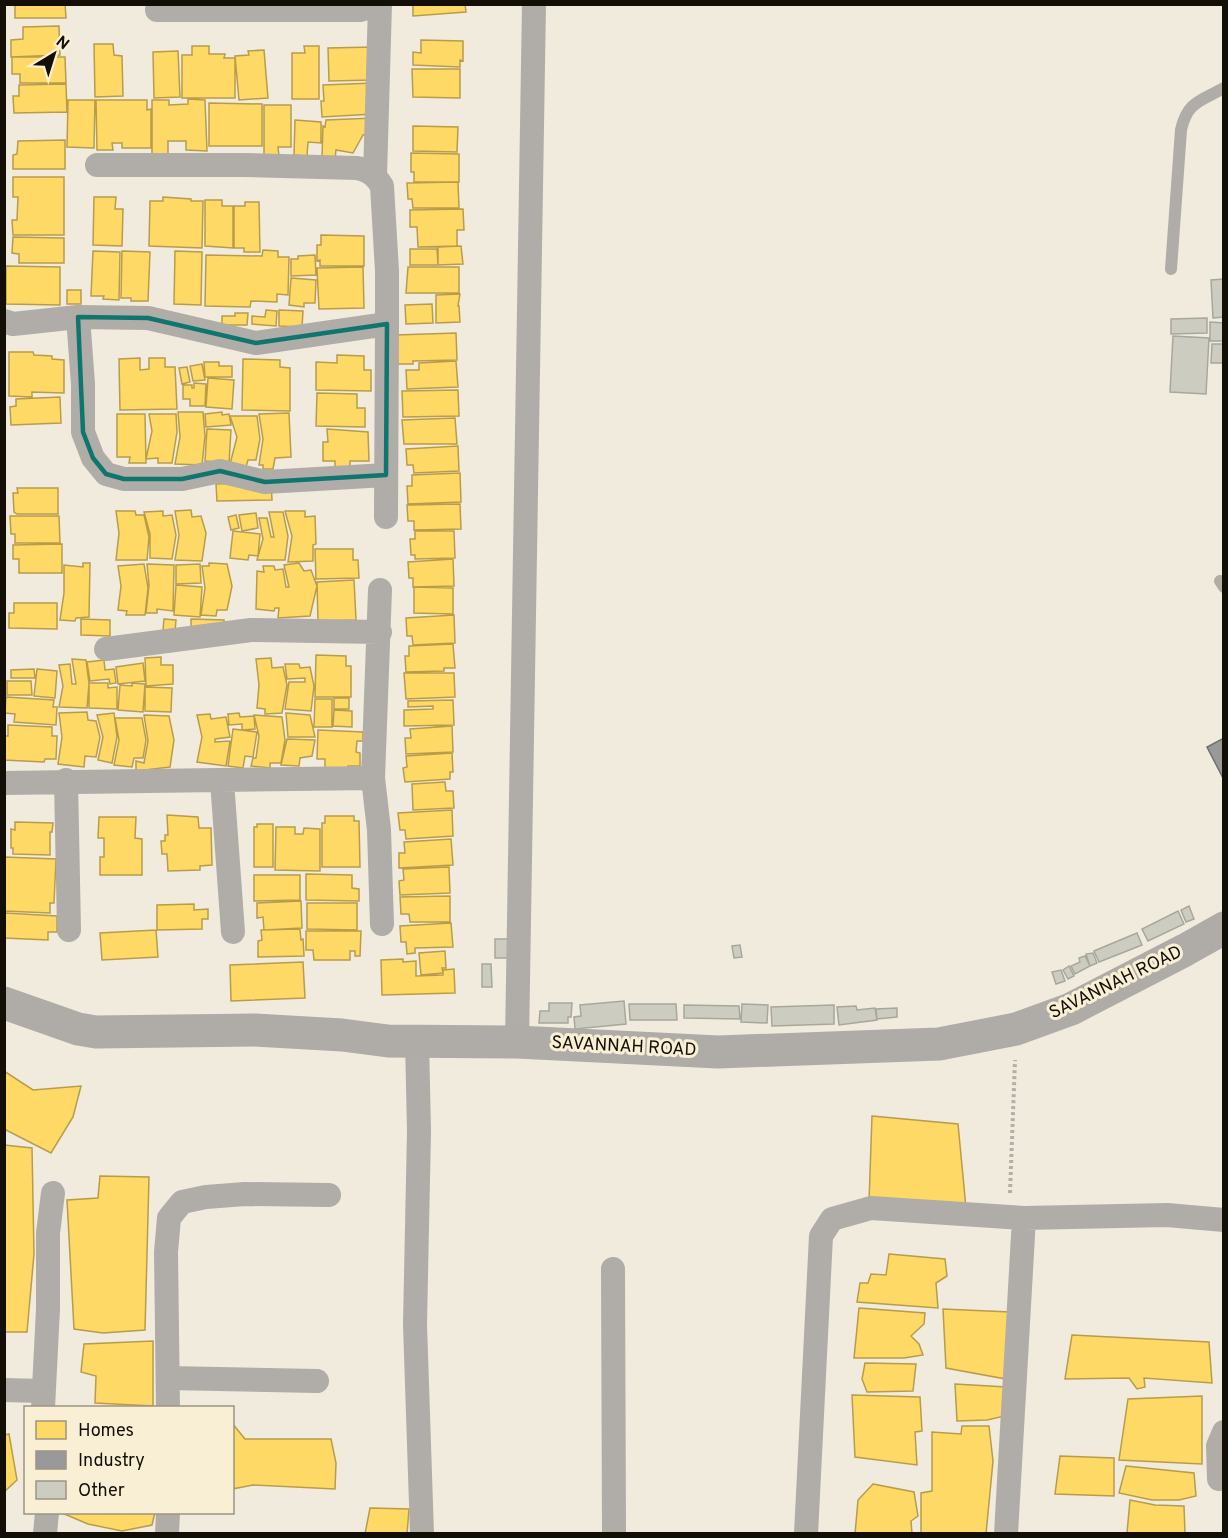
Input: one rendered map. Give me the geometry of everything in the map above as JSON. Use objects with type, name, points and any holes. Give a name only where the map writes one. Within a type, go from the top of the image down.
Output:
[{"type":"main road","name":"SAVANNAH ROAD","points":[[4,1003],[78,1029],[96,1032],[255,1030],[342,1035],[388,1041],[517,1042],[718,1052],[939,1044],[1016,1029],[1071,1009],[1224,928]]},
{"type":"street","points":[[157,10],[360,10],[380,4],[375,176]]},
{"type":"street","points":[[517,1042],[534,4]]},
{"type":"street","points":[[97,165],[357,168],[375,176],[382,186],[387,271],[386,517]]},
{"type":"street","points":[[4,321],[13,324],[78,317],[148,318],[256,343],[387,324]]},
{"type":"street","points":[[78,317],[83,432],[93,458],[106,474],[124,479],[182,479],[220,471],[265,482],[387,475]]},
{"type":"street","points":[[380,590],[373,778],[379,830],[381,924]]},
{"type":"street","points":[[106,649],[251,630],[380,632]]},
{"type":"street","points":[[4,783],[66,780],[373,778]]},
{"type":"street","points":[[66,780],[69,930]]},
{"type":"street","points":[[222,780],[233,932]]},
{"type":"street","points":[[417,1041],[419,1131],[415,1324],[422,1533]]},
{"type":"street","points":[[4,1390],[42,1399],[48,1309],[48,1233],[53,1193]]},
{"type":"street","points":[[168,1406],[166,1252],[169,1218],[182,1202],[206,1197],[245,1194],[329,1196]]},
{"type":"street","points":[[807,1533],[821,1236],[832,1219],[871,1208],[1016,1217],[1167,1215],[1224,1220]]},
{"type":"street","points":[[1006,1533],[1016,1217]]},
{"type":"street","points":[[613,1269],[614,1533]]},
{"type":"street","points":[[168,1378],[317,1381]]},
{"type":"street","points":[[1219,1479],[1218,1446],[1224,1432]]},
{"type":"street","points":[[45,1533],[47,1514]]},
{"type":"street","points":[[167,1533],[168,1514]]},
{"type":"lane","points":[[1171,269],[1184,115],[1193,104],[1224,88]]},
{"type":"path","points":[[1016,1029],[1016,1217]]},
{"type":"highlighted area","points":[[78,317],[148,318],[256,343],[387,324],[386,475],[265,482],[220,471],[182,479],[124,479],[106,474],[93,458],[83,432]]},
{"type":"building: Homes","points":[[15,4],[65,4],[66,18],[15,18]]},
{"type":"building: Homes","points":[[413,4],[465,4],[466,12],[413,16]]},
{"type":"building: Homes","points":[[59,26],[60,55],[11,57],[11,40],[23,39],[23,27]]},
{"type":"building: Homes","points":[[421,40],[463,41],[463,61],[460,60],[460,67],[413,65],[413,52],[421,53]]},
{"type":"building: Homes","points":[[94,44],[113,44],[114,55],[122,56],[123,96],[95,97]]},
{"type":"building: Homes","points":[[192,46],[209,46],[209,54],[225,54],[224,58],[235,58],[235,98],[182,98],[182,55],[192,55]]},
{"type":"building: Homes","points":[[304,46],[319,46],[319,99],[292,99],[292,53],[305,53]]},
{"type":"building: Homes","points":[[374,47],[374,80],[329,81],[328,48]]},
{"type":"building: Homes","points":[[264,50],[268,98],[239,100],[235,56],[249,55],[248,51]]},
{"type":"building: Homes","points":[[178,51],[180,97],[154,98],[153,52]]},
{"type":"building: Homes","points":[[12,57],[65,57],[66,83],[20,83],[20,74],[12,74]]},
{"type":"building: Homes","points":[[412,69],[460,69],[460,98],[413,97]]},
{"type":"building: Homes","points":[[373,83],[374,114],[322,117],[323,85]]},
{"type":"building: Homes","points":[[66,84],[67,112],[14,113],[13,96],[19,96],[19,85]]},
{"type":"building: Homes","points":[[188,99],[205,100],[207,151],[186,150],[186,141],[168,141],[168,154],[152,154],[152,100],[169,100],[169,105],[188,104]]},
{"type":"building: Homes","points":[[68,100],[95,100],[94,148],[67,147]]},
{"type":"building: Homes","points":[[96,100],[147,100],[147,110],[151,109],[151,148],[122,148],[122,143],[112,143],[113,150],[97,150]]},
{"type":"building: Homes","points":[[209,103],[262,104],[262,146],[209,146]]},
{"type":"building: Homes","points":[[264,105],[291,105],[291,147],[278,147],[279,156],[264,156]]},
{"type":"building: Homes","points":[[374,118],[373,133],[363,135],[353,153],[336,150],[335,159],[322,157],[323,126],[325,127],[326,120]]},
{"type":"building: Homes","points":[[295,120],[321,122],[321,143],[308,142],[307,156],[294,155]]},
{"type":"building: Homes","points":[[413,126],[458,127],[457,152],[413,151]]},
{"type":"building: Homes","points":[[65,140],[65,169],[13,169],[13,155],[17,154],[18,141]]},
{"type":"building: Homes","points":[[411,153],[459,154],[459,182],[414,182],[414,172],[411,172]]},
{"type":"building: Homes","points":[[13,177],[64,177],[64,235],[13,235],[12,220],[17,220],[18,197],[13,197]]},
{"type":"building: Homes","points":[[458,182],[459,208],[413,208],[412,199],[408,199],[407,183]]},
{"type":"building: Homes","points":[[94,197],[116,197],[115,209],[123,209],[122,246],[93,245]]},
{"type":"building: Homes","points":[[163,197],[203,201],[202,248],[149,246],[150,201],[163,201]]},
{"type":"building: Homes","points":[[205,200],[222,200],[222,206],[233,206],[233,248],[205,246]]},
{"type":"building: Homes","points":[[245,202],[259,202],[260,252],[244,252],[244,248],[234,248],[234,206],[245,206]]},
{"type":"building: Homes","points":[[463,209],[464,230],[457,230],[457,246],[418,247],[417,227],[410,227],[410,210]]},
{"type":"building: Homes","points":[[321,235],[364,236],[364,266],[320,266],[320,260],[317,261],[317,245],[321,245]]},
{"type":"building: Homes","points":[[13,237],[64,238],[64,263],[19,263],[19,254],[12,253]]},
{"type":"building: Homes","points":[[461,246],[463,264],[438,265],[438,247]]},
{"type":"building: Homes","points":[[410,249],[437,249],[438,265],[410,265]]},
{"type":"building: Homes","points":[[263,250],[278,251],[278,257],[289,257],[288,295],[277,294],[277,302],[251,301],[250,307],[205,306],[206,255],[262,256]]},
{"type":"building: Homes","points":[[93,251],[120,252],[119,300],[103,299],[104,296],[91,296]]},
{"type":"building: Homes","points":[[122,251],[150,252],[148,301],[131,301],[131,298],[121,298]]},
{"type":"building: Homes","points":[[175,251],[202,252],[201,305],[174,304]]},
{"type":"building: Homes","points":[[315,255],[316,275],[291,276],[291,259],[298,259],[298,256]]},
{"type":"building: Homes","points":[[6,266],[60,267],[60,305],[6,304]]},
{"type":"building: Homes","points":[[363,267],[364,308],[319,309],[317,268]]},
{"type":"building: Homes","points":[[408,267],[459,267],[459,293],[406,293]]},
{"type":"building: Homes","points":[[291,278],[316,280],[315,303],[304,303],[304,307],[289,305]]},
{"type":"building: Homes","points":[[67,290],[81,290],[81,304],[67,304]]},
{"type":"building: Homes","points":[[460,294],[458,306],[460,322],[436,323],[436,295]]},
{"type":"building: Homes","points":[[432,304],[433,323],[406,324],[405,305]]},
{"type":"building: Homes","points":[[266,310],[277,311],[276,326],[252,324],[252,316],[265,317]]},
{"type":"building: Homes","points":[[279,310],[303,311],[302,327],[279,326]]},
{"type":"building: Homes","points":[[235,313],[248,313],[247,325],[222,325],[222,316],[235,316]]},
{"type":"building: Homes","points":[[456,333],[457,360],[413,361],[413,364],[398,364],[396,335]]},
{"type":"building: Homes","points":[[9,352],[33,352],[34,355],[52,356],[52,359],[64,360],[64,393],[32,392],[32,397],[9,396]]},
{"type":"building: Homes","points":[[337,355],[364,356],[364,370],[371,370],[371,391],[316,390],[316,362],[337,363]]},
{"type":"building: Homes","points":[[140,358],[140,370],[149,369],[149,358],[165,358],[165,367],[175,367],[177,409],[120,410],[119,359]]},
{"type":"building: Homes","points":[[243,359],[280,360],[280,367],[290,368],[290,411],[242,410]]},
{"type":"building: Homes","points":[[456,361],[458,387],[407,389],[406,370],[419,370],[419,363]]},
{"type":"building: Homes","points":[[204,362],[219,362],[219,366],[232,366],[232,377],[205,377]]},
{"type":"building: Homes","points":[[202,364],[205,380],[193,381],[190,366]]},
{"type":"building: Homes","points":[[187,367],[190,382],[182,384],[179,368]]},
{"type":"building: Homes","points":[[208,378],[234,380],[232,409],[206,407]]},
{"type":"building: Homes","points":[[194,383],[206,384],[205,406],[190,406],[190,399],[183,399],[183,385],[192,385],[194,388]]},
{"type":"building: Homes","points":[[458,390],[459,416],[403,417],[402,391]]},
{"type":"building: Homes","points":[[317,393],[357,394],[357,408],[365,408],[365,427],[316,426]]},
{"type":"building: Homes","points":[[60,397],[61,423],[11,425],[10,407],[16,406],[16,399]]},
{"type":"building: Homes","points":[[178,412],[203,412],[205,436],[202,465],[175,464],[180,437]]},
{"type":"building: Homes","points":[[222,412],[222,415],[229,414],[231,425],[206,427],[205,414]]},
{"type":"building: Homes","points":[[289,413],[291,457],[275,458],[273,469],[263,469],[263,465],[259,465],[263,439],[259,414]]},
{"type":"building: Homes","points":[[117,414],[145,414],[146,463],[129,463],[130,457],[117,457]]},
{"type":"building: Homes","points":[[149,414],[176,414],[177,432],[172,463],[158,463],[158,458],[146,459],[152,431]]},
{"type":"building: Homes","points":[[230,416],[257,416],[260,439],[256,460],[248,460],[246,467],[230,464],[237,437]]},
{"type":"building: Homes","points":[[455,418],[457,444],[404,444],[402,420]]},
{"type":"building: Homes","points":[[207,429],[231,430],[229,463],[205,461]]},
{"type":"building: Homes","points":[[327,429],[368,432],[369,461],[350,461],[350,467],[335,467],[335,461],[323,461],[323,442],[328,442]]},
{"type":"building: Homes","points":[[458,446],[459,471],[414,473],[413,465],[407,465],[406,449]]},
{"type":"building: Homes","points":[[460,473],[461,502],[408,504],[407,486],[412,486],[412,475]]},
{"type":"building: Homes","points":[[271,482],[272,500],[217,501],[216,484]]},
{"type":"building: Homes","points":[[17,488],[58,488],[58,514],[17,514],[14,512],[13,493],[18,493]]},
{"type":"building: Homes","points":[[460,504],[461,529],[414,530],[414,521],[408,521],[407,505]]},
{"type":"building: Homes","points":[[191,510],[192,517],[201,516],[206,533],[202,561],[175,560],[179,535],[175,511]]},
{"type":"building: Homes","points":[[116,511],[135,511],[136,515],[144,515],[149,537],[147,560],[116,560],[119,533]]},
{"type":"building: Homes","points":[[163,511],[163,516],[172,515],[176,535],[172,559],[150,558],[150,534],[144,512]]},
{"type":"building: Homes","points":[[285,511],[305,511],[305,517],[315,516],[316,544],[313,545],[313,561],[288,562],[292,536]]},
{"type":"building: Homes","points":[[269,512],[283,512],[288,536],[285,560],[257,560],[263,539],[259,518],[267,518],[271,537],[274,537]]},
{"type":"building: Homes","points":[[256,513],[258,528],[242,531],[239,515]]},
{"type":"building: Homes","points":[[236,515],[239,528],[231,530],[228,517]]},
{"type":"building: Homes","points":[[10,516],[59,516],[60,543],[15,543],[15,534],[11,534]]},
{"type":"building: Homes","points":[[233,531],[260,534],[258,556],[249,555],[248,560],[230,558]]},
{"type":"building: Homes","points":[[415,531],[454,531],[455,558],[415,559],[415,555],[411,555],[410,539],[415,539]]},
{"type":"building: Homes","points":[[62,544],[62,573],[19,573],[19,559],[13,559],[13,545]]},
{"type":"building: Homes","points":[[315,549],[353,549],[353,560],[358,560],[359,578],[316,579]]},
{"type":"building: Homes","points":[[453,559],[454,586],[413,587],[413,578],[409,578],[408,562]]},
{"type":"building: Homes","points":[[83,563],[90,563],[89,617],[76,618],[75,621],[60,620],[64,593],[64,565],[83,567]]},
{"type":"building: Homes","points":[[209,563],[227,564],[232,586],[227,610],[217,610],[216,616],[201,615],[205,588],[202,566],[209,566]]},
{"type":"building: Homes","points":[[299,563],[304,571],[311,570],[317,586],[310,616],[278,618],[279,608],[275,608],[274,611],[256,609],[257,571],[264,572],[263,566],[274,566],[275,570],[283,569],[286,587],[289,587],[284,565]]},
{"type":"building: Homes","points":[[144,564],[148,588],[145,615],[126,615],[127,611],[118,610],[121,586],[118,566]]},
{"type":"building: Homes","points":[[147,564],[174,565],[173,611],[157,609],[157,613],[146,613],[149,585]]},
{"type":"building: Homes","points":[[200,564],[201,583],[176,584],[176,565]]},
{"type":"building: Homes","points":[[354,580],[356,620],[318,621],[317,582]]},
{"type":"building: Homes","points":[[176,585],[202,587],[200,617],[174,615]]},
{"type":"building: Homes","points":[[414,587],[453,588],[453,614],[414,613]]},
{"type":"building: Homes","points":[[14,603],[57,603],[57,629],[9,628],[9,613],[14,613]]},
{"type":"building: Homes","points":[[454,615],[455,643],[413,645],[412,636],[407,636],[406,618]]},
{"type":"building: Homes","points":[[81,619],[110,620],[110,636],[81,635]]},
{"type":"building: Homes","points":[[164,619],[176,620],[175,631],[163,630]]},
{"type":"building: Homes","points":[[191,619],[224,620],[224,631],[191,630]]},
{"type":"building: Homes","points":[[453,644],[455,668],[444,668],[444,671],[406,672],[405,656],[409,656],[409,646]]},
{"type":"building: Homes","points":[[316,655],[346,656],[346,666],[351,666],[351,697],[315,697]]},
{"type":"building: Homes","points":[[161,657],[161,665],[173,665],[173,684],[146,686],[145,658]]},
{"type":"building: Homes","points":[[271,658],[272,668],[283,667],[287,685],[282,713],[265,714],[265,709],[257,708],[259,685],[256,659]]},
{"type":"building: Homes","points":[[72,659],[86,660],[89,684],[87,708],[59,707],[63,686],[59,665],[70,664],[72,684],[76,684]]},
{"type":"building: Homes","points":[[104,660],[105,670],[114,669],[116,683],[110,684],[109,679],[90,681],[87,662]]},
{"type":"building: Homes","points":[[143,663],[145,681],[118,684],[116,667]]},
{"type":"building: Homes","points":[[285,664],[299,664],[300,668],[310,667],[314,686],[311,711],[285,709],[289,682],[305,682],[305,678],[287,679]]},
{"type":"building: Homes","points":[[34,669],[35,678],[11,678],[11,670]]},
{"type":"building: Homes","points":[[37,669],[57,671],[55,698],[34,696]]},
{"type":"building: Homes","points":[[404,673],[454,673],[455,697],[406,699]]},
{"type":"building: Homes","points":[[7,681],[31,681],[32,695],[7,695]]},
{"type":"building: Homes","points":[[89,683],[108,683],[108,688],[117,687],[117,709],[89,708]]},
{"type":"building: Homes","points":[[132,683],[145,684],[143,712],[118,710],[120,685],[132,686]]},
{"type":"building: Homes","points":[[145,687],[172,688],[171,712],[145,711]]},
{"type":"building: Homes","points":[[6,697],[54,700],[53,707],[57,707],[56,725],[14,722],[15,714],[5,713]]},
{"type":"building: Homes","points":[[334,698],[349,698],[349,709],[334,709]]},
{"type":"building: Homes","points":[[315,699],[332,699],[332,727],[314,727]]},
{"type":"building: Homes","points":[[453,700],[454,725],[404,726],[404,710],[433,709],[433,706],[408,707],[408,701]]},
{"type":"building: Homes","points":[[334,710],[352,711],[352,727],[333,726]]},
{"type":"building: Homes","points":[[87,712],[88,720],[96,721],[100,737],[96,757],[85,756],[84,767],[58,764],[62,737],[59,713]]},
{"type":"building: Homes","points":[[114,713],[117,737],[112,763],[98,760],[103,737],[97,715]]},
{"type":"building: Homes","points":[[239,713],[240,717],[254,716],[255,729],[242,730],[242,724],[229,725],[228,714]]},
{"type":"building: Homes","points":[[286,713],[310,715],[315,737],[288,737]]},
{"type":"building: Homes","points":[[210,714],[211,719],[226,717],[230,737],[215,739],[215,742],[230,741],[226,766],[197,762],[202,737],[197,715]]},
{"type":"building: Homes","points":[[144,715],[169,716],[174,740],[170,767],[136,771],[136,761],[144,763],[148,741]]},
{"type":"building: Homes","points":[[254,715],[282,717],[285,740],[281,763],[270,763],[270,768],[251,766],[253,758],[256,758],[259,736]]},
{"type":"building: Homes","points":[[115,718],[142,718],[146,740],[143,758],[134,758],[132,767],[114,765],[119,740]]},
{"type":"building: Homes","points":[[8,725],[52,727],[52,736],[57,736],[56,759],[45,759],[44,762],[4,760],[4,736],[8,736]]},
{"type":"building: Homes","points":[[452,726],[453,752],[406,754],[405,738],[411,738],[410,729]]},
{"type":"building: Homes","points":[[233,729],[257,732],[253,757],[245,756],[243,768],[228,766]]},
{"type":"building: Homes","points":[[318,730],[363,732],[363,741],[357,741],[356,752],[360,753],[360,766],[348,766],[348,769],[325,775],[325,759],[317,759]]},
{"type":"building: Homes","points":[[287,739],[315,740],[312,756],[300,758],[299,766],[281,765]]},
{"type":"building: Homes","points":[[452,753],[453,772],[450,772],[450,779],[405,782],[403,768],[407,767],[406,756]]},
{"type":"building: Homes","points":[[445,782],[446,791],[453,791],[454,808],[413,810],[412,784]]},
{"type":"building: Homes","points":[[452,810],[453,836],[406,839],[405,830],[400,830],[398,813]]},
{"type":"building: Homes","points":[[167,815],[198,817],[199,828],[211,828],[212,865],[200,866],[200,870],[168,871],[167,854],[162,854],[161,841],[165,841],[165,835],[168,835]]},
{"type":"building: Homes","points":[[325,816],[354,816],[354,821],[359,821],[360,867],[322,867],[322,823],[325,823]]},
{"type":"building: Homes","points":[[99,817],[136,817],[135,838],[142,839],[142,875],[100,875],[100,857],[104,857],[104,838],[98,838]]},
{"type":"building: Homes","points":[[15,822],[53,823],[52,832],[50,832],[50,855],[13,854],[11,829],[15,830]]},
{"type":"building: Homes","points":[[257,824],[273,824],[273,867],[254,867],[254,827],[257,827]]},
{"type":"building: Homes","points":[[276,827],[295,827],[295,834],[303,834],[304,828],[320,829],[320,871],[275,870]]},
{"type":"building: Homes","points":[[451,839],[453,865],[399,868],[399,853],[405,853],[404,842]]},
{"type":"building: Homes","points":[[4,857],[56,859],[54,903],[50,903],[50,913],[4,911]]},
{"type":"building: Homes","points":[[449,867],[450,893],[400,895],[399,881],[404,880],[403,869]]},
{"type":"building: Homes","points":[[306,874],[352,875],[352,888],[359,889],[359,901],[306,900]]},
{"type":"building: Homes","points":[[254,875],[300,875],[300,900],[254,901]]},
{"type":"building: Homes","points":[[450,896],[450,922],[410,922],[409,914],[401,914],[400,897]]},
{"type":"building: Homes","points":[[301,901],[302,928],[264,930],[263,917],[257,918],[257,903]]},
{"type":"building: Homes","points":[[307,903],[357,903],[357,930],[307,929]]},
{"type":"building: Homes","points":[[194,904],[194,910],[208,909],[208,919],[202,919],[202,929],[157,930],[157,905]]},
{"type":"building: Homes","points":[[5,913],[57,916],[57,932],[48,932],[48,940],[4,938]]},
{"type":"building: Homes","points":[[451,923],[453,947],[415,948],[415,953],[407,954],[406,942],[401,942],[400,926]]},
{"type":"building: Homes","points":[[300,929],[304,956],[258,957],[258,941],[262,940],[261,930]]},
{"type":"building: Homes","points":[[156,930],[158,957],[102,960],[100,933]]},
{"type":"building: Homes","points":[[306,931],[361,931],[360,956],[355,956],[355,951],[350,951],[350,960],[314,960],[313,950],[306,950]]},
{"type":"building: Homes","points":[[445,951],[446,968],[442,968],[443,973],[421,975],[419,953]]},
{"type":"building: Homes","points":[[403,959],[403,962],[416,961],[416,976],[443,975],[443,970],[454,969],[455,993],[382,995],[381,960]]},
{"type":"building: Homes","points":[[303,962],[305,998],[231,1001],[230,965]]},
{"type":"building: Homes","points":[[4,1071],[33,1090],[81,1086],[73,1117],[51,1153],[4,1129]]},
{"type":"building: Homes","points":[[872,1116],[958,1124],[966,1208],[869,1202]]},
{"type":"building: Homes","points":[[4,1145],[32,1148],[34,1254],[27,1332],[4,1332]]},
{"type":"building: Homes","points":[[100,1176],[149,1177],[145,1330],[103,1333],[74,1329],[67,1200],[98,1198]]},
{"type":"building: Homes","points":[[889,1254],[945,1259],[947,1276],[936,1283],[938,1308],[857,1302],[860,1283],[868,1283],[871,1274],[886,1275]]},
{"type":"building: Homes","points":[[859,1308],[925,1313],[924,1324],[911,1336],[919,1344],[923,1355],[904,1358],[854,1358]]},
{"type":"building: Homes","points":[[943,1309],[1010,1312],[1006,1379],[946,1368]]},
{"type":"building: Homes","points":[[1072,1335],[1209,1342],[1212,1383],[1144,1378],[1145,1387],[1137,1389],[1129,1378],[1065,1379]]},
{"type":"building: Homes","points":[[153,1341],[153,1406],[95,1403],[96,1376],[81,1372],[84,1344]]},
{"type":"building: Homes","points":[[865,1363],[916,1364],[913,1391],[867,1392],[862,1379]]},
{"type":"building: Homes","points":[[955,1384],[1006,1387],[1005,1416],[987,1420],[957,1421]]},
{"type":"building: Homes","points":[[852,1395],[920,1397],[922,1431],[915,1432],[917,1465],[855,1457]]},
{"type":"building: Homes","points":[[1202,1396],[1202,1464],[1119,1460],[1128,1399]]},
{"type":"building: Homes","points":[[234,1425],[245,1439],[331,1439],[336,1463],[335,1489],[253,1485],[234,1489]]},
{"type":"building: Homes","points":[[962,1426],[989,1426],[993,1461],[986,1534],[921,1534],[921,1493],[932,1491],[932,1432],[961,1434]]},
{"type":"building: Homes","points":[[9,1434],[17,1480],[4,1492],[4,1435]]},
{"type":"building: Homes","points":[[1060,1456],[1114,1458],[1114,1496],[1055,1494]]},
{"type":"building: Homes","points":[[1126,1466],[1194,1473],[1196,1496],[1179,1500],[1152,1500],[1119,1493]]},
{"type":"building: Homes","points":[[873,1484],[914,1492],[918,1516],[911,1521],[912,1534],[855,1534],[858,1500]]},
{"type":"building: Homes","points":[[1130,1500],[1155,1505],[1184,1506],[1185,1533],[1127,1533]]},
{"type":"building: Homes","points":[[370,1508],[409,1509],[407,1534],[365,1534]]},
{"type":"building: Homes","points":[[64,1514],[155,1514],[152,1525],[122,1531],[88,1524]]},
{"type":"building: Industry","points":[[1224,738],[1224,780],[1207,747]]},
{"type":"building: Other","points":[[1224,279],[1224,317],[1213,318],[1211,280]]},
{"type":"building: Other","points":[[1207,318],[1207,333],[1171,334],[1171,319]]},
{"type":"building: Other","points":[[1210,322],[1224,323],[1224,341],[1210,341]]},
{"type":"building: Other","points":[[1173,336],[1209,338],[1206,394],[1170,392]]},
{"type":"building: Other","points":[[1212,344],[1224,344],[1224,363],[1211,363]]},
{"type":"building: Other","points":[[1189,906],[1194,919],[1186,922],[1181,910]]},
{"type":"building: Other","points":[[1178,911],[1184,924],[1148,941],[1142,929]]},
{"type":"building: Other","points":[[1137,933],[1142,945],[1099,962],[1094,951]]},
{"type":"building: Other","points":[[495,939],[508,939],[508,958],[495,958]]},
{"type":"building: Other","points":[[740,945],[742,957],[734,958],[732,946]]},
{"type":"building: Other","points":[[1093,953],[1097,963],[1090,966],[1086,954]]},
{"type":"building: Other","points":[[1085,956],[1090,966],[1075,974],[1071,966],[1080,962],[1079,958]]},
{"type":"building: Other","points":[[482,964],[491,964],[492,987],[482,987]]},
{"type":"building: Other","points":[[1069,966],[1074,976],[1068,979],[1063,970]]},
{"type":"building: Other","points":[[1061,970],[1065,981],[1056,984],[1052,972]]},
{"type":"building: Other","points":[[624,1001],[626,1024],[575,1029],[574,1017],[581,1016],[580,1005]]},
{"type":"building: Other","points":[[549,1003],[572,1003],[568,1023],[539,1023],[540,1011],[549,1011]]},
{"type":"building: Other","points":[[629,1004],[676,1004],[677,1020],[630,1020]]},
{"type":"building: Other","points":[[742,1004],[768,1005],[767,1023],[741,1022]]},
{"type":"building: Other","points":[[684,1005],[739,1006],[740,1019],[684,1018]]},
{"type":"building: Other","points":[[834,1005],[834,1024],[772,1026],[771,1007]]},
{"type":"building: Other","points":[[856,1006],[857,1010],[875,1008],[877,1020],[839,1025],[837,1007]]},
{"type":"building: Other","points":[[897,1008],[897,1017],[877,1019],[876,1009]]}]
